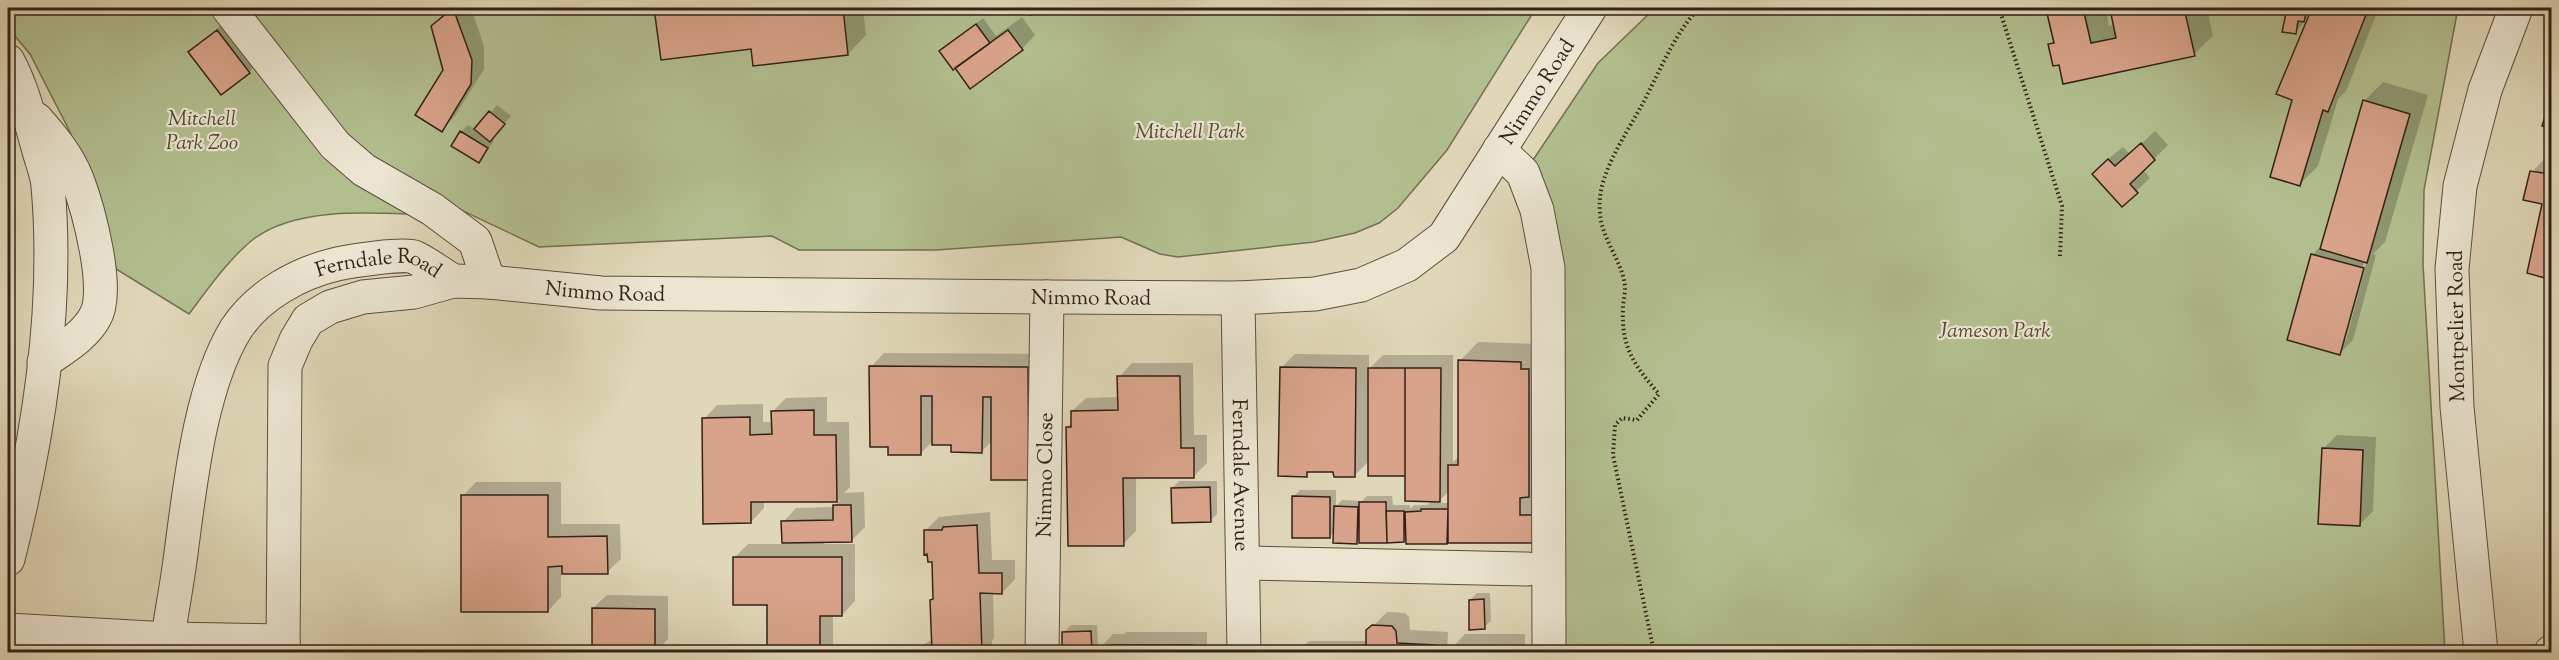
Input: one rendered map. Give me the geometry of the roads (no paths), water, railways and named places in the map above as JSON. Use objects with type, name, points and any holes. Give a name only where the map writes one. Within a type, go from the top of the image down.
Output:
[{"type":"street","points":[[228,8],[335,145],[364,170],[432,209],[475,240],[489,282]]},
{"type":"street","name":"Nimmo Road","points":[[453,280],[601,292],[1047,297],[1238,298],[1315,294],[1361,285],[1407,265],[1444,237],[1590,8]]},
{"type":"street","name":"Montpelier Road","points":[[2481,652],[2457,407],[2452,269],[2460,186],[2485,90],[2516,8]]},
{"type":"street","points":[[8,61],[27,108],[48,183],[51,286],[39,401],[19,513],[8,559]]},
{"type":"street","points":[[27,108],[59,146],[77,178],[100,265],[101,294],[97,315],[85,332],[44,362]]},
{"type":"street","points":[[1499,150],[1523,173],[1537,210],[1548,268],[1549,652]]},
{"type":"street","name":"Ferndale Road","points":[[167,646],[192,472],[216,377],[237,329],[259,302],[292,280],[324,267],[352,260],[412,256],[453,280]]},
{"type":"street","name":"Ferndale Road","points":[[283,647],[285,366],[296,340],[308,320],[330,307],[363,297],[414,292],[453,280]]},
{"type":"street","name":"Nimmo Close","points":[[1042,652],[1047,297]]},
{"type":"street","name":"Ferndale Avenue","points":[[1238,298],[1244,652]]},
{"type":"street","points":[[1244,563],[1528,569]]},
{"type":"street","points":[[8,630],[167,646],[283,647]]},
{"type":"park label","name":"Mitchell Park Zoo","points":[[202,130]]},
{"type":"park label","name":"Mitchell Park","points":[[1190,131]]},
{"type":"park label","name":"Jameson Park","points":[[1995,330]]}]
